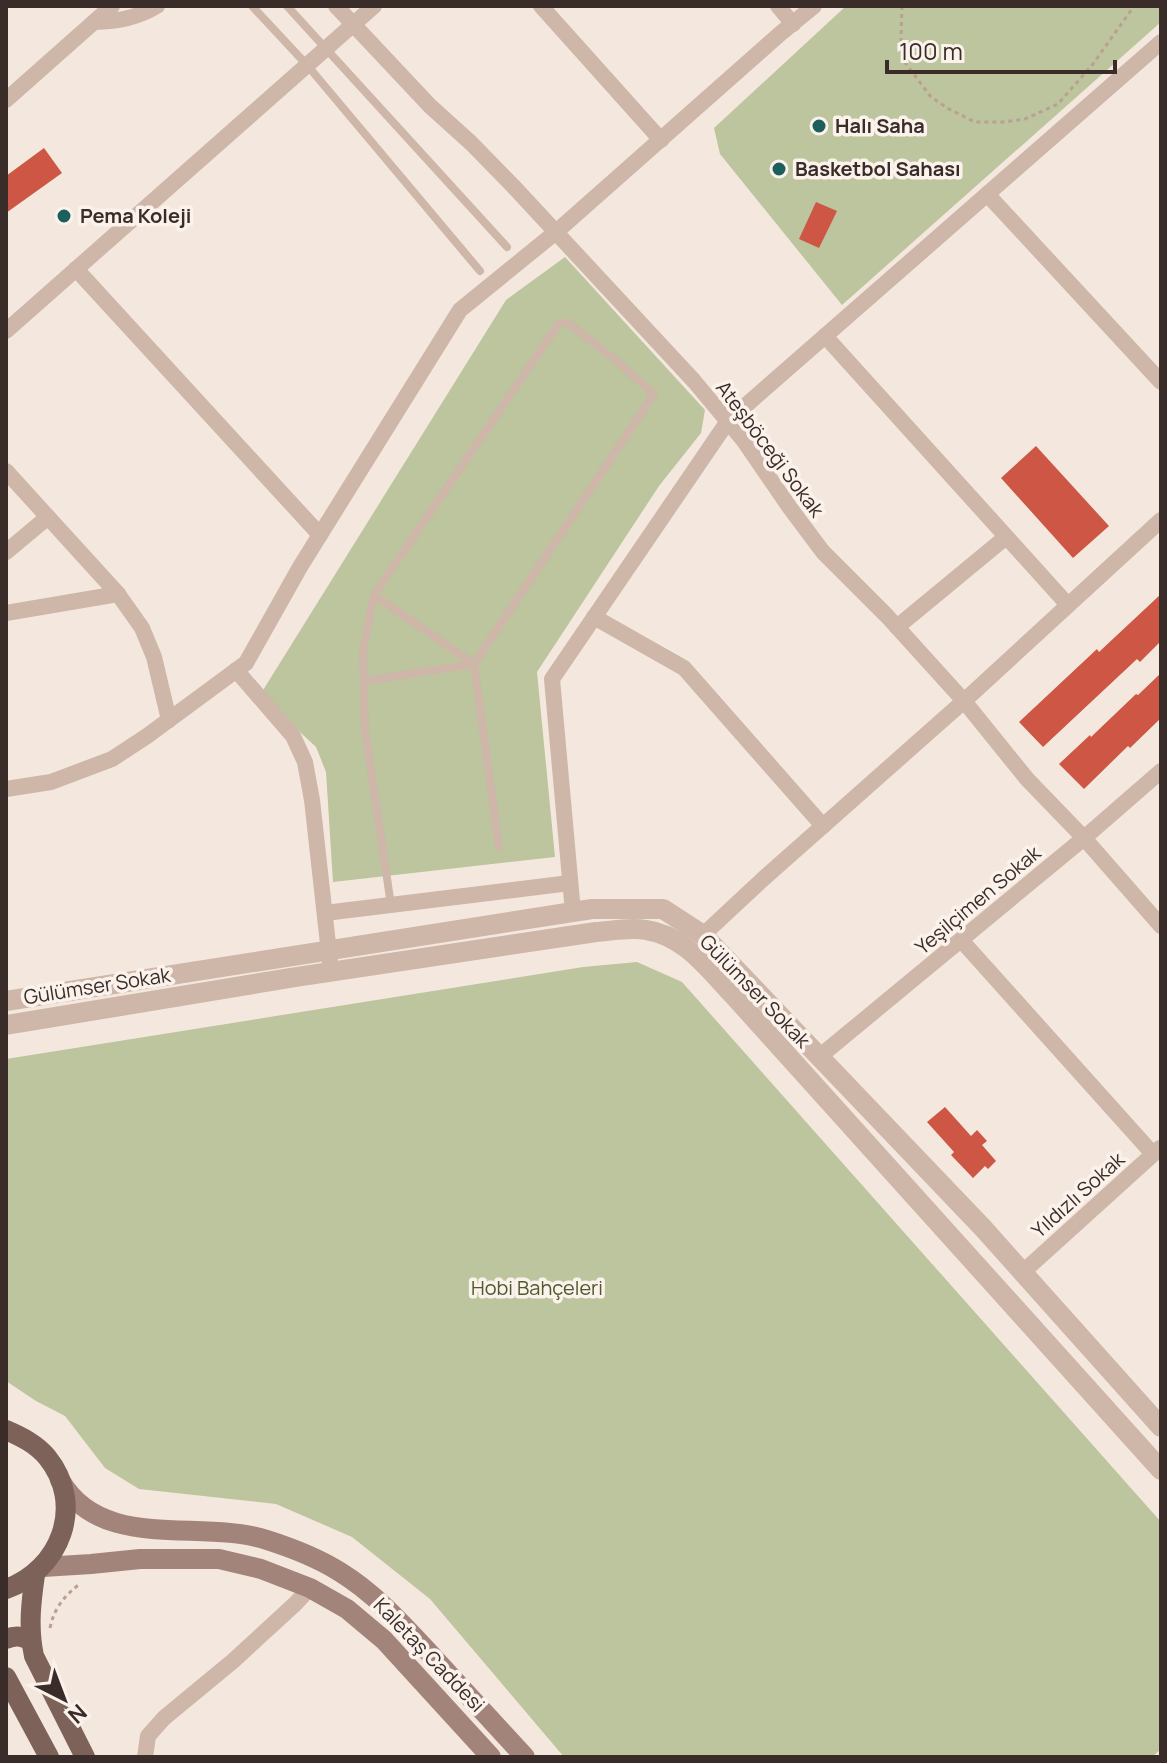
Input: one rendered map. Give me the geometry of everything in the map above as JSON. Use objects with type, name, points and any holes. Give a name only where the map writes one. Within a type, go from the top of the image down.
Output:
[{"type":"main road","points":[[6,1430],[29,1440],[47,1458],[60,1479],[65,1502],[64,1525],[57,1547],[39,1571],[19,1585],[6,1589]]},
{"type":"main road","name":"Kaletaş Caddesi","points":[[60,1479],[81,1507],[102,1519],[148,1530],[243,1534],[308,1556],[339,1571],[368,1591],[402,1623],[525,1757]]},
{"type":"main road","name":"Kaletaş Caddesi","points":[[39,1571],[90,1572],[140,1559],[219,1559],[261,1569],[310,1588],[347,1609],[384,1640],[491,1757]]},
{"type":"main road","points":[[39,1571],[30,1616],[34,1656],[85,1757]]},
{"type":"main road","points":[[6,1639],[22,1636],[31,1641]]},
{"type":"main road","points":[[6,1677],[49,1757]]},
{"type":"street","points":[[6,100],[96,14],[112,6]]},
{"type":"street","points":[[96,14],[112,22],[141,15],[157,6]]},
{"type":"street","name":"Ateşböceği Sokak","points":[[336,6],[430,106],[503,175],[694,381],[744,441],[823,552],[964,701],[1027,779],[1161,926]]},
{"type":"street","points":[[6,331],[374,6]]},
{"type":"street","points":[[541,6],[661,140]]},
{"type":"street","points":[[778,6],[793,24]]},
{"type":"street","points":[[6,789],[51,782],[112,759],[246,663],[300,567],[460,310],[556,232],[814,6]]},
{"type":"street","points":[[573,912],[552,679],[728,421],[1161,42]]},
{"type":"street","points":[[987,194],[1161,382]]},
{"type":"street","points":[[76,269],[320,535]]},
{"type":"street","points":[[825,336],[1068,605]]},
{"type":"street","points":[[6,471],[118,594],[142,628],[154,657],[169,720]]},
{"type":"street","points":[[6,552],[48,517]]},
{"type":"street","points":[[703,935],[1161,520]]},
{"type":"street","points":[[897,627],[1006,537]]},
{"type":"street","points":[[6,613],[118,594]]},
{"type":"street","points":[[594,617],[684,668],[823,826]]},
{"type":"street","points":[[236,670],[293,736],[305,762],[331,972]]},
{"type":"street","name":"Yeşilçimen Sokak","points":[[819,1057],[1161,771]]},
{"type":"street","points":[[325,913],[570,883]]},
{"type":"street","name":"Gülümser Sokak","points":[[6,1001],[592,909],[663,909],[703,935],[983,1228],[1159,1420]]},
{"type":"street","points":[[6,1025],[596,932],[645,930],[668,937],[684,945],[734,996],[1161,1470]]},
{"type":"street","points":[[961,940],[1157,1150]]},
{"type":"street","name":"Yıldızlı Sokak","points":[[1023,1272],[1157,1150]]},
{"type":"street","points":[[145,1757],[148,1736],[164,1718],[233,1661],[310,1588]]},
{"type":"lane","points":[[252,6],[307,65],[480,271]]},
{"type":"lane","points":[[287,6],[507,247]]},
{"type":"lane","points":[[391,905],[365,730],[363,651],[374,595],[559,323],[568,323],[654,394],[474,664],[499,847]]},
{"type":"lane","points":[[374,595],[474,664]]},
{"type":"lane","points":[[364,681],[474,664]]},
{"type":"path","points":[[902,6],[901,39],[906,64],[931,97],[975,122],[1025,119],[1058,104],[1093,64],[1134,6]]},
{"type":"path","points":[[55,1610],[90,1572]]},
{"type":"green space","points":[[846,6],[1161,6],[1161,22],[842,305],[720,154],[714,128]]},
{"type":"green space","points":[[565,257],[705,410],[701,433],[659,486],[537,672],[555,857],[333,882],[326,772],[316,747],[260,695],[506,300]]},
{"type":"green space","name":"Hobi Bahçeleri","points":[[637,962],[682,982],[1161,1522],[1161,1749],[1152,1757],[564,1757],[430,1599],[352,1537],[276,1504],[139,1489],[105,1468],[65,1416],[6,1381],[6,1059],[583,967]]},
{"type":"building","points":[[44,148],[62,173],[6,213],[6,176]]},
{"type":"building","points":[[816,202],[837,211],[819,248],[799,239]]},
{"type":"building","points":[[1036,446],[1109,526],[1073,558],[1001,478]]},
{"type":"building","points":[[1161,594],[1161,641],[1140,662],[1137,659],[1043,747],[1019,722]]},
{"type":"building","points":[[1161,673],[1161,718],[1084,789],[1059,764]]},
{"type":"building","points":[[945,1107],[971,1136],[977,1130],[987,1141],[982,1145],[996,1161],[988,1169],[985,1166],[973,1178],[951,1155],[954,1152],[927,1122]]},
{"type":"place","name":"Halı Saha","points":[[819,126]]},
{"type":"place","name":"Basketbol Sahası","points":[[779,169]]},
{"type":"place","name":"Pema Koleji","points":[[64,216]]}]
